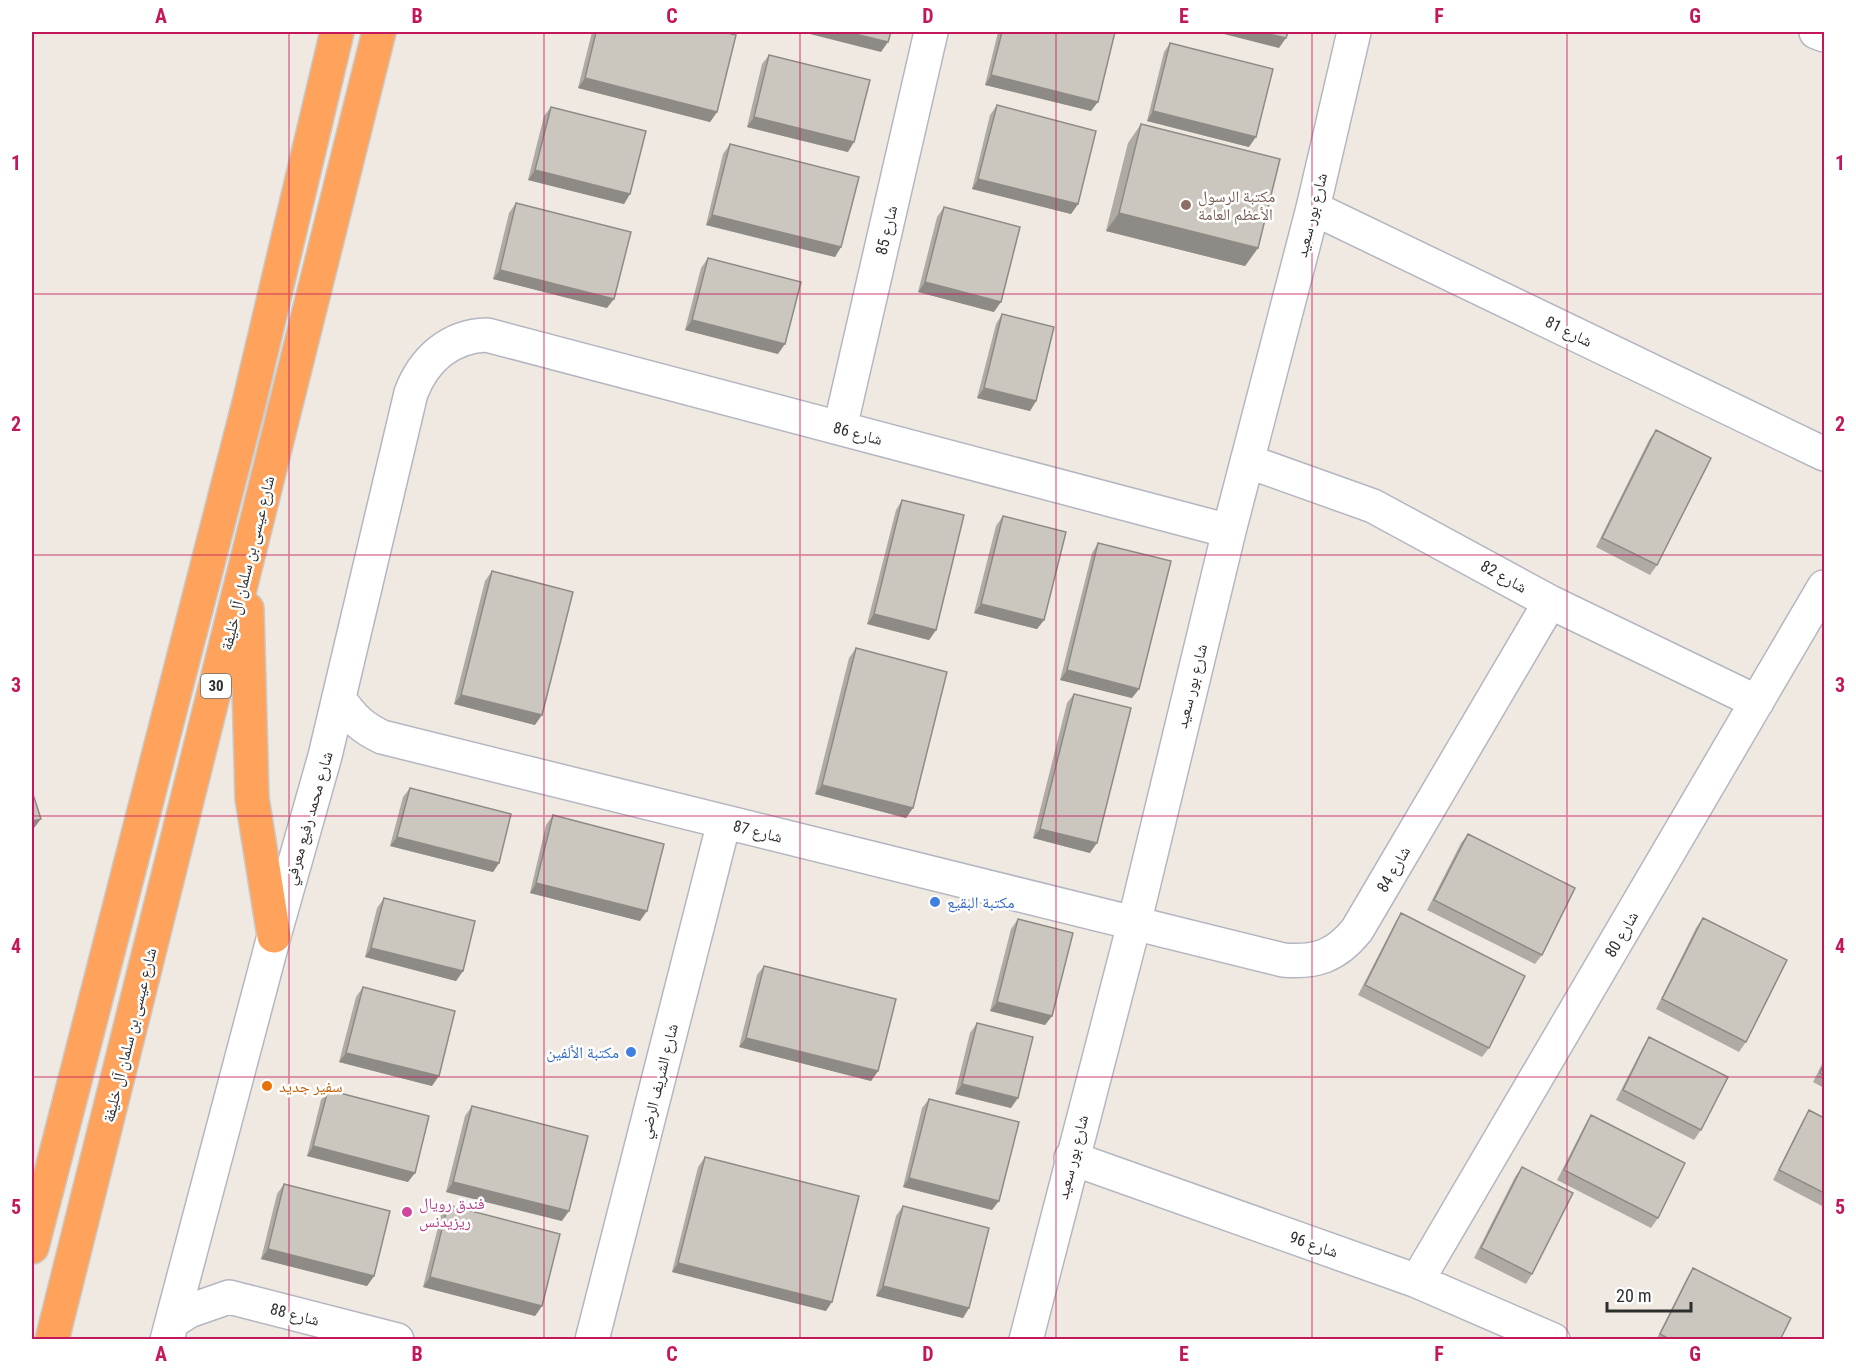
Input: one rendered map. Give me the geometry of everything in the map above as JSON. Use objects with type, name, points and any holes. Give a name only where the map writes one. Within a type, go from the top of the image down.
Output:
[{"type":"highway","name":"30","points":[[32,1247],[249,403],[337,32]]},
{"type":"highway","name":"شارع عيسى بن سلمان آل خليفة","points":[[52,1340],[379,32]]},
{"type":"highway","points":[[246,568],[252,798],[274,936]]},
{"type":"street","name":"شارع 85","points":[[840,428],[931,32]]},
{"type":"street","name":"شارع بور سعيد","points":[[1026,1340],[1071,1158],[1134,924],[1229,531],[1313,208],[1354,32]]},
{"type":"street","points":[[1816,32],[1824,35]]},
{"type":"street","name":"شارع 81","points":[[1313,208],[1824,454]]},
{"type":"street","name":"شارع 86","points":[[488,335],[1229,531]]},
{"type":"street","name":"شارع محمد رفيع معرفي","points":[[169,1331],[274,936],[340,700],[417,378],[429,360],[443,349],[469,337],[488,335]]},
{"type":"street","name":"شارع 82","points":[[1247,461],[1373,506],[1551,602],[1757,702]]},
{"type":"street","name":"شارع 80","points":[[1417,1281],[1824,587]]},
{"type":"street","name":"شارع 84","points":[[1134,924],[1283,960],[1309,961],[1326,957],[1340,950],[1357,930],[1551,602]]},
{"type":"street","name":"شارع 87","points":[[340,700],[350,716],[365,729],[382,737],[1134,924]]},
{"type":"street","name":"شارع 87","points":[[325,756],[343,747],[382,737]]},
{"type":"street","name":"شارع الشريف الرضي","points":[[592,1340],[723,822]]},
{"type":"street","name":"شارع 96","points":[[1071,1158],[1417,1281],[1553,1340]]},
{"type":"street","points":[[169,1331],[189,1311],[229,1298],[202,1266],[192,1248]]},
{"type":"street","name":"شارع 88","points":[[229,1298],[397,1340]]},
{"type":"building","points":[[596,32],[724,32],[736,35],[717,112],[585,78]]},
{"type":"building","points":[[847,32],[891,32],[888,42]]},
{"type":"building","points":[[1002,32],[1115,32],[1098,102],[991,75]]},
{"type":"building","points":[[1261,32],[1288,32],[1286,38]]},
{"type":"building","points":[[1170,43],[1273,69],[1256,137],[1153,111]]},
{"type":"building","points":[[769,55],[870,80],[854,142],[754,117]]},
{"type":"building","points":[[997,105],[1096,131],[1078,204],[978,179]]},
{"type":"building","points":[[551,107],[646,131],[630,194],[535,170]]},
{"type":"building","name":"مكتبة الرسول الأعظم العامة","points":[[1141,124],[1280,159],[1258,248],[1119,213]]},
{"type":"building","points":[[730,144],[859,177],[841,247],[712,215]]},
{"type":"building","points":[[516,203],[631,232],[614,299],[500,270]]},
{"type":"building","points":[[944,207],[1020,227],[1001,302],[925,282]]},
{"type":"building","points":[[708,258],[801,282],[785,344],[692,320]]},
{"type":"building","points":[[1002,314],[1054,327],[1036,401],[984,388]]},
{"type":"building","points":[[1656,430],[1711,458],[1657,565],[1602,538]]},
{"type":"building","points":[[902,500],[964,515],[936,630],[874,614]]},
{"type":"building","points":[[1003,516],[1066,532],[1044,620],[981,604]]},
{"type":"building","points":[[1098,543],[1171,561],[1139,689],[1067,670]]},
{"type":"building","points":[[492,571],[573,592],[542,715],[461,695]]},
{"type":"building","points":[[856,648],[947,672],[913,808],[822,785]]},
{"type":"building","points":[[1074,694],[1131,708],[1097,843],[1040,829]]},
{"type":"building","points":[[410,788],[511,814],[499,863],[397,837]]},
{"type":"building","points":[[32,791],[41,819],[32,821]]},
{"type":"building","points":[[553,815],[664,844],[647,911],[536,883]]},
{"type":"building","points":[[1468,834],[1575,888],[1542,955],[1434,900]]},
{"type":"building","points":[[384,898],[475,921],[463,971],[371,948]]},
{"type":"building","points":[[1401,913],[1525,976],[1489,1048],[1365,985]]},
{"type":"building","points":[[1703,918],[1787,960],[1746,1042],[1662,999]]},
{"type":"building","points":[[1018,919],[1073,933],[1052,1016],[997,1002]]},
{"type":"building","points":[[764,966],[896,999],[878,1071],[746,1038]]},
{"type":"building","points":[[363,987],[455,1011],[439,1076],[346,1053]]},
{"type":"building","points":[[977,1023],[1033,1037],[1018,1098],[962,1084]]},
{"type":"building","points":[[1649,1037],[1728,1077],[1701,1130],[1623,1090]]},
{"type":"building","points":[[1824,1063],[1824,1075],[1820,1073]]},
{"type":"building","points":[[328,1090],[429,1116],[415,1173],[313,1146]]},
{"type":"building","points":[[929,1099],[1019,1122],[999,1201],[909,1178]]},
{"type":"building","points":[[472,1106],[588,1136],[569,1211],[453,1182]]},
{"type":"building","points":[[1809,1110],[1824,1118],[1824,1193],[1779,1170]]},
{"type":"building","points":[[1591,1115],[1685,1163],[1658,1218],[1564,1170]]},
{"type":"building","points":[[705,1157],[859,1196],[832,1302],[678,1263]]},
{"type":"building","points":[[1522,1167],[1573,1193],[1532,1274],[1481,1248]]},
{"type":"building","points":[[284,1184],[390,1211],[374,1276],[268,1249]]},
{"type":"building","points":[[448,1205],[560,1234],[542,1306],[430,1277]]},
{"type":"building","points":[[903,1206],[989,1228],[969,1308],[883,1286]]},
{"type":"building","points":[[1693,1268],[1791,1318],[1780,1340],[1671,1340],[1660,1334]]},
{"type":"place","name":"مكتبة الرسول الأعظم العامة","points":[[1186,205]]},
{"type":"place","name":"مكتبة البقيع","points":[[935,902]]},
{"type":"place","name":"مكتبة الألفين","points":[[631,1052]]},
{"type":"place","name":"سفير جديد","points":[[267,1086]]},
{"type":"place","name":"فندق رويال ريزيدنس","points":[[407,1212]]}]
